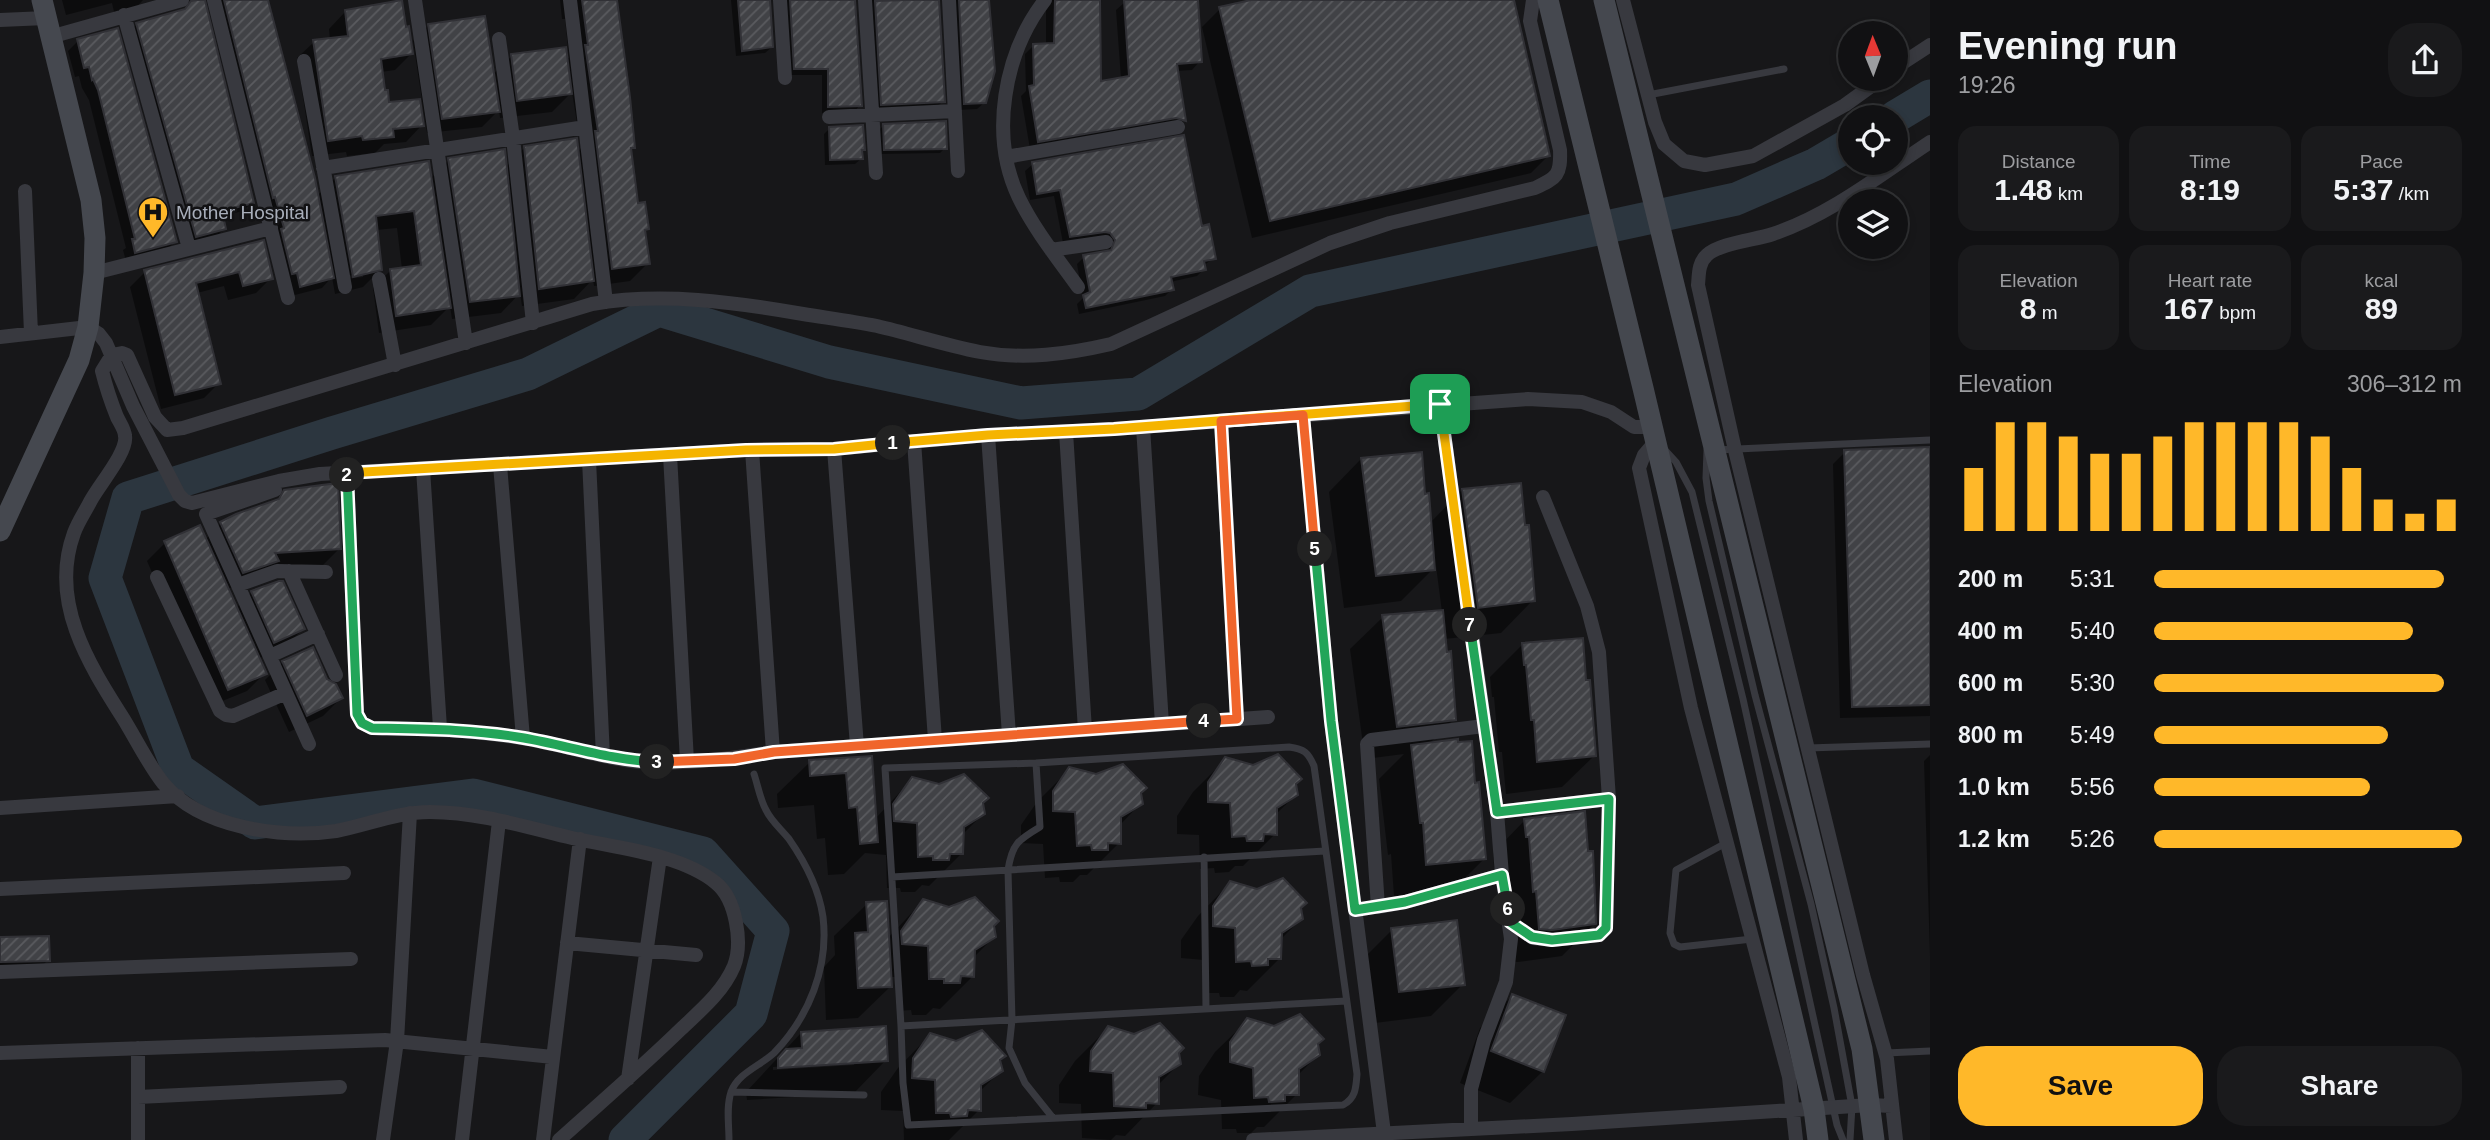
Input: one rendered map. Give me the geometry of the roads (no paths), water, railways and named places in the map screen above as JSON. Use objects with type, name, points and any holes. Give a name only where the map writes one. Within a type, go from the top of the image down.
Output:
[{"type":"main road","points":[[1611,5],[1696,368],[1720,444],[1862,1049],[1861,1106],[1874,1140]]},
{"type":"main road","points":[[1548,6],[1654,434],[1814,1109],[1818,1140]]},
{"type":"main road","points":[[0,531],[79,360],[88,327],[94,273],[95,238],[91,201],[46,18]]},
{"type":"street","points":[[0,20],[124,15],[159,3],[182,0]]},
{"type":"street","points":[[214,0],[288,298]]},
{"type":"street","points":[[415,0],[466,343]]},
{"type":"street","points":[[570,0],[606,302]]},
{"type":"street","points":[[780,0],[785,78]]},
{"type":"street","points":[[865,0],[876,173]]},
{"type":"street","points":[[949,0],[958,171]]},
{"type":"street","points":[[1045,0],[1025,32],[1011,71],[1004,102],[1006,157],[1019,197],[1051,250],[1079,287]]},
{"type":"street","points":[[1611,5],[1648,95],[1664,144],[1684,161],[1705,165],[1753,156],[1845,106],[1865,91]]},
{"type":"street","points":[[559,1140],[720,991],[735,963],[738,934],[733,910],[719,885],[696,869],[660,857],[499,821],[445,813],[410,813],[336,831],[291,835],[252,829],[211,816],[186,804],[163,783],[93,671],[70,616],[66,584],[67,563],[74,533],[98,486],[121,454],[126,438],[102,371],[122,353],[127,355],[155,416],[167,430],[183,428],[606,302],[659,297],[759,306],[874,326],[981,352],[1033,356],[1074,353],[1111,344],[1330,243],[1390,223],[1535,188],[1554,179],[1561,166],[1560,150],[1530,21],[1548,6]]},
{"type":"street","points":[[124,15],[189,248]]},
{"type":"street","points":[[499,39],[513,138],[533,323]]},
{"type":"street","points":[[1908,59],[1930,45]]},
{"type":"street","points":[[304,61],[345,288]]},
{"type":"street","points":[[829,117],[955,111]]},
{"type":"street","points":[[323,168],[585,127]]},
{"type":"street","points":[[1006,157],[1178,127]]},
{"type":"street","points":[[1896,1140],[1885,1054],[1808,748],[1720,444],[1698,285],[1700,266],[1705,257],[1717,248],[1774,234],[1805,220],[1841,201],[1930,142]]},
{"type":"street","points":[[26,191],[31,333]]},
{"type":"street","points":[[94,273],[271,228]]},
{"type":"street","points":[[1051,250],[1106,242]]},
{"type":"street","points":[[379,279],[395,365]]},
{"type":"street","points":[[0,337],[88,327],[99,334],[179,495],[192,503],[284,480],[347,473],[752,450],[834,449],[988,435],[1143,427],[1528,399],[1582,402],[1611,412],[1634,427],[1654,434],[1639,468],[1691,708],[1789,1077],[1814,1109]]},
{"type":"street","points":[[1440,404],[1497,812],[1511,939],[1506,982],[1484,1040],[1471,1089],[1471,1129]]},
{"type":"street","points":[[1303,415],[1331,721],[1384,1133]]},
{"type":"street","points":[[1221,421],[1237,719]]},
{"type":"street","points":[[1143,427],[1162,724]]},
{"type":"street","points":[[1066,432],[1085,730]]},
{"type":"street","points":[[988,435],[1009,735]]},
{"type":"street","points":[[914,441],[935,740]]},
{"type":"street","points":[[834,449],[857,746]]},
{"type":"street","points":[[752,450],[774,752]]},
{"type":"street","points":[[670,455],[687,761]]},
{"type":"street","points":[[589,460],[603,756]]},
{"type":"street","points":[[500,465],[523,738]]},
{"type":"street","points":[[423,469],[440,728]]},
{"type":"street","points":[[347,473],[357,714],[362,723],[372,728],[440,728],[523,738],[637,761],[687,761],[734,759],[774,752],[1268,717]]},
{"type":"street","points":[[284,480],[281,488],[206,514],[309,744]]},
{"type":"street","points":[[1510,922],[1532,937],[1552,940],[1599,935],[1606,928],[1609,799],[1599,652],[1587,606],[1543,496]]},
{"type":"street","points":[[238,585],[277,571],[326,572]]},
{"type":"street","points":[[289,571],[336,675]]},
{"type":"street","points":[[157,577],[220,711],[233,716],[286,694]]},
{"type":"street","points":[[270,656],[318,634]]},
{"type":"street","points":[[1378,907],[1367,744],[1371,740],[1484,726]]},
{"type":"street","points":[[0,808],[178,796]]},
{"type":"street","points":[[1497,812],[1609,799]]},
{"type":"street","points":[[383,1140],[397,1041],[410,813]]},
{"type":"street","points":[[462,1140],[499,821]]},
{"type":"street","points":[[543,1140],[580,839]]},
{"type":"street","points":[[628,1079],[660,857]]},
{"type":"street","points":[[0,889],[344,873]]},
{"type":"street","points":[[1355,910],[1405,902],[1502,875]]},
{"type":"street","points":[[567,943],[696,955]]},
{"type":"street","points":[[0,972],[351,959]]},
{"type":"street","points":[[0,1053],[397,1041],[553,1057]]},
{"type":"street","points":[[138,1048],[138,1140]]},
{"type":"street","points":[[138,1097],[340,1087]]},
{"type":"street","points":[[1253,1140],[1892,1106]]},
{"type":"street","points":[[1796,1140],[1814,1109]]},
{"type":"street","points":[[1566,1140],[1572,1124]]},
{"type":"lane","points":[[1648,95],[1784,69]]},
{"type":"lane","points":[[1720,444],[1930,440]]},
{"type":"lane","points":[[1808,748],[1930,744]]},
{"type":"lane","points":[[1300,748],[1309,753],[1314,766],[1325,851],[1357,1074],[1356,1090],[1350,1101],[1343,1105],[908,1125],[903,1083],[885,768],[1036,763],[1300,748]]},
{"type":"lane","points":[[1036,763],[1040,827],[1023,837],[1011,850],[1008,870],[1012,1020],[1009,1048],[1025,1083],[1053,1118]]},
{"type":"lane","points":[[729,1140],[728,1109],[731,1091],[740,1078],[772,1054],[796,1027],[815,991],[824,947],[823,916],[815,886],[790,841],[766,810],[754,774]]},
{"type":"lane","points":[[1726,843],[1676,870],[1670,933],[1674,944],[1680,947],[1752,939]]},
{"type":"lane","points":[[892,877],[1325,851]]},
{"type":"lane","points":[[1204,857],[1206,1009]]},
{"type":"lane","points":[[901,1026],[1346,1001]]},
{"type":"lane","points":[[1348,1018],[1369,1014]]},
{"type":"lane","points":[[1885,1054],[1930,1051]]},
{"type":"lane","points":[[731,1091],[864,1095]]},
{"type":"lane","points":[[1850,1140],[1861,1106]]},
{"type":"lane","points":[[1814,1109],[1837,1125],[1843,1140]]},
{"type":"waterway","points":[[1908,109],[1930,96]]},
{"type":"waterway","points":[[625,1140],[751,1014],[773,931],[703,853],[473,795],[255,823],[178,769],[105,578],[128,498],[528,374],[659,310],[829,362],[1021,403],[1138,394],[1310,291],[1736,199],[1816,164],[1838,151]]},
{"type":"place","name":"Mother Hospital","points":[[153,239]]}]
